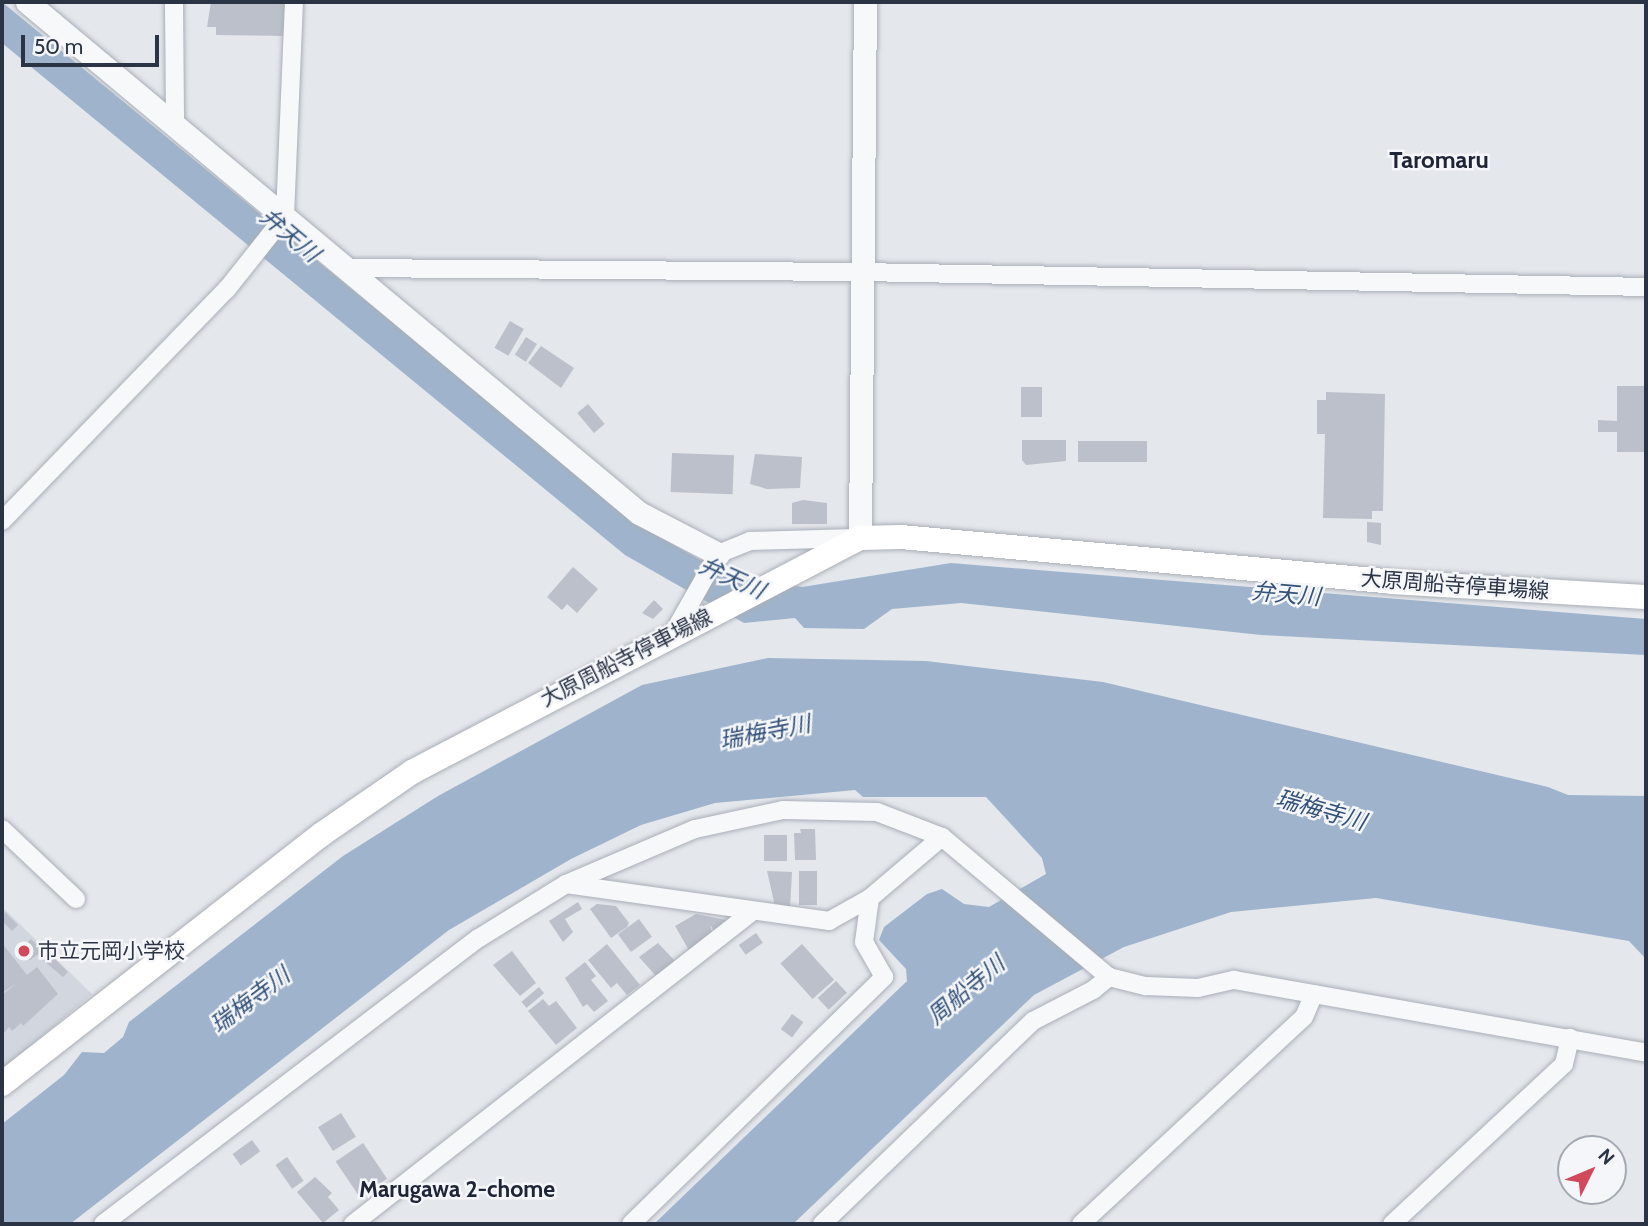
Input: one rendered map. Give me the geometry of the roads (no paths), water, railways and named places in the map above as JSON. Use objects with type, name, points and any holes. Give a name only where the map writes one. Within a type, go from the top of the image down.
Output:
[{"type":"main road","name":"大原周船寺停車場線","points":[[2,1084],[301,850],[412,772],[712,612],[860,538],[901,537],[1391,582],[1646,597]]},
{"type":"street","points":[[27,2],[49,10],[175,124],[639,513],[718,554]]},
{"type":"street","points":[[174,2],[175,124]]},
{"type":"street","points":[[2,521],[250,260],[285,216],[294,2]]},
{"type":"street","points":[[674,632],[688,601],[718,554],[750,541],[860,538],[860,272],[865,2]]},
{"type":"street","points":[[347,268],[860,272],[1646,287]]},
{"type":"street","points":[[103,1224],[480,938],[566,884],[695,829],[783,810],[877,812],[942,837],[1109,976],[1146,986],[1198,988],[1234,980],[1646,1053]]},
{"type":"street","points":[[2,829],[76,900]]},
{"type":"street","points":[[566,884],[829,921],[870,898],[942,837]]},
{"type":"street","points":[[631,1224],[884,977],[864,942],[870,898]]},
{"type":"street","points":[[353,1224],[753,911]]},
{"type":"street","points":[[822,1224],[1033,1021],[1093,990],[1109,976]]},
{"type":"street","points":[[1081,1224],[1304,1017],[1314,994]]},
{"type":"street","points":[[1392,1224],[1564,1064],[1570,1038]]},
{"type":"water","name":"弁天川","points":[[2,2],[640,526],[720,571],[802,587],[951,563],[1646,619],[1646,655],[1261,635],[961,603],[892,609],[864,629],[804,628],[795,618],[744,623],[625,555],[2,43]]},
{"type":"water","points":[[768,658],[926,661],[1103,682],[1548,787],[1568,795],[1646,796],[1646,959],[1629,941],[1376,898],[1231,912],[1124,947],[1034,995],[793,1224],[654,1224],[907,981],[906,969],[879,940],[884,927],[927,894],[942,889],[964,904],[989,907],[1046,874],[1042,858],[986,797],[863,797],[855,790],[715,803],[641,825],[571,859],[449,930],[70,1224],[2,1224],[2,1124],[64,1075],[82,1052],[104,1053],[123,1037],[129,1022],[343,856],[438,796],[642,685]]},
{"type":"place","name":"市立元岡小学校","points":[[24,951]]},
{"type":"district","name":"Taromaru","points":[[1439,160]]},
{"type":"district","name":"Marugawa 2-chome","points":[[457,1189]]},
{"type":"water label","name":"瑞梅寺川","points":[[765,732]]},
{"type":"water label","name":"瑞梅寺川","points":[[1321,810]]},
{"type":"water label","name":"周船寺川","points":[[966,990]]},
{"type":"water label","name":"瑞梅寺川","points":[[250,1000]]}]
